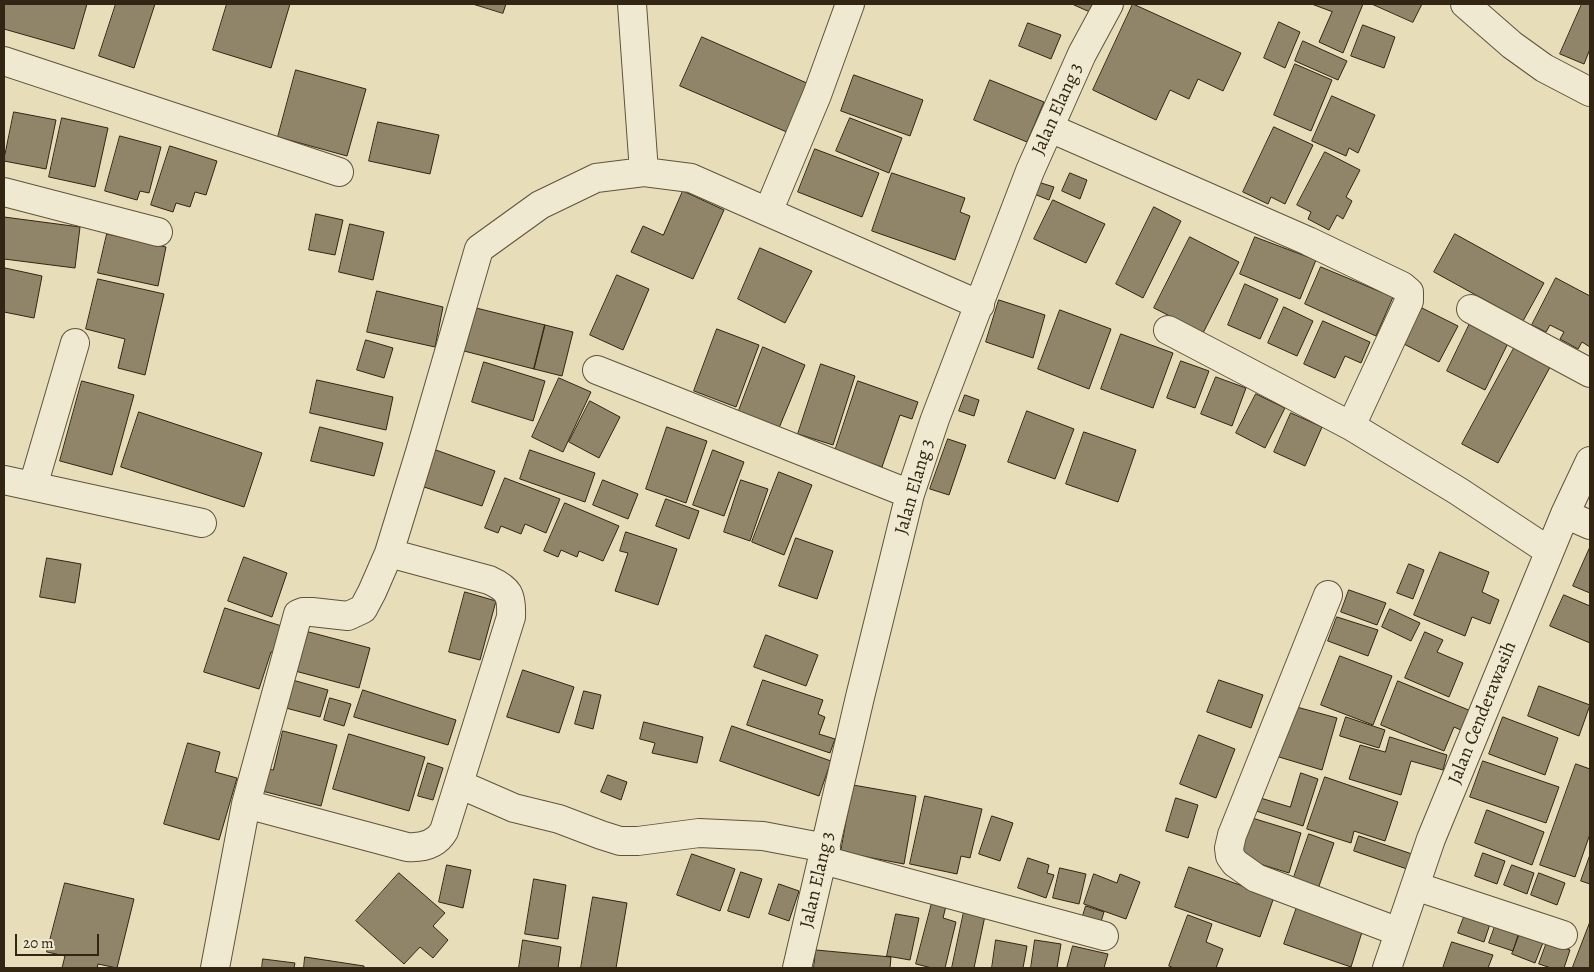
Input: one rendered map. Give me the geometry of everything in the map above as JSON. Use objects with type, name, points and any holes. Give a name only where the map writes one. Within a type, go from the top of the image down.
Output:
[{"type":"street","points":[[632,4],[644,172]]},
{"type":"street","points":[[768,212],[817,95],[850,4]]},
{"type":"street","points":[[1465,4],[1512,45],[1544,68],[1590,92]]},
{"type":"street","name":"Jalan Elang 3","points":[[797,968],[910,494],[935,419],[1030,170],[1082,54],[1103,15]]},
{"type":"street","points":[[4,61],[339,172]]},
{"type":"street","points":[[1050,128],[1308,241],[1402,286],[1409,292],[1409,301],[1351,426]]},
{"type":"street","points":[[216,968],[246,804],[298,614],[312,612],[348,616],[363,609],[372,592],[389,553],[479,249],[540,205],[596,178],[644,172],[691,178],[980,305]]},
{"type":"street","points":[[4,192],[158,232]]},
{"type":"street","points":[[1471,308],[1590,373]]},
{"type":"street","points":[[1168,330],[1351,426],[1458,490],[1549,551]]},
{"type":"street","points":[[33,486],[75,343]]},
{"type":"street","points":[[597,370],[910,494]]},
{"type":"street","name":"Jalan Cenderawasih","points":[[1387,968],[1431,838],[1549,551],[1590,461]]},
{"type":"street","points":[[4,480],[202,524]]},
{"type":"street","points":[[1565,514],[1590,525]]},
{"type":"street","points":[[246,804],[406,847],[419,848],[438,840],[444,831],[511,617],[512,603],[509,593],[502,585],[389,553]]},
{"type":"street","points":[[1328,595],[1232,835],[1229,848],[1230,856],[1235,863],[1256,878],[1398,932]]},
{"type":"street","points":[[459,784],[514,808],[559,819],[601,836],[620,841],[638,841],[699,833],[763,836],[1104,936]]},
{"type":"street","points":[[1415,886],[1563,935]]},
{"type":"building","points":[[4,4],[87,4],[74,49],[4,29]]},
{"type":"building","points":[[116,4],[155,4],[134,68],[99,56]]},
{"type":"building","points":[[227,4],[290,4],[271,68],[213,50]]},
{"type":"building","points":[[473,4],[506,4],[503,13]]},
{"type":"building","points":[[1074,4],[1104,4],[1099,16]]},
{"type":"building","points":[[1133,4],[1241,53],[1223,91],[1198,79],[1189,99],[1170,90],[1156,120],[1093,90]]},
{"type":"building","points":[[1312,4],[1363,4],[1343,53],[1319,42],[1332,12]]},
{"type":"building","points":[[1372,4],[1422,4],[1413,22]]},
{"type":"building","points":[[1582,4],[1590,4],[1590,49],[1584,64],[1560,54]]},
{"type":"building","points":[[1279,22],[1300,32],[1285,68],[1264,58]]},
{"type":"building","points":[[1028,23],[1061,35],[1051,59],[1019,46]]},
{"type":"building","points":[[1363,25],[1395,37],[1384,68],[1351,56]]},
{"type":"building","points":[[702,37],[809,84],[789,133],[680,86]]},
{"type":"building","points":[[1303,41],[1347,61],[1338,80],[1295,61]]},
{"type":"building","points":[[1295,64],[1332,80],[1311,131],[1274,115]]},
{"type":"building","points":[[296,70],[366,89],[347,156],[278,137]]},
{"type":"building","points":[[854,75],[923,100],[910,136],[841,111]]},
{"type":"building","points":[[990,80],[1044,102],[1027,142],[974,120]]},
{"type":"building","points":[[1332,96],[1375,115],[1358,153],[1349,148],[1346,156],[1312,141]]},
{"type":"building","points":[[14,112],[56,120],[46,169],[4,161]]},
{"type":"building","points":[[62,118],[108,128],[95,187],[49,177]]},
{"type":"building","points":[[850,118],[902,138],[889,173],[836,151]]},
{"type":"building","points":[[378,122],[439,135],[430,174],[369,161]]},
{"type":"building","points":[[1274,127],[1313,145],[1285,204],[1271,197],[1268,204],[1243,192]]},
{"type":"building","points":[[120,136],[161,147],[149,193],[140,191],[137,200],[105,191]]},
{"type":"building","points":[[170,146],[217,161],[206,195],[195,192],[190,207],[176,203],[173,212],[151,205]]},
{"type":"building","points":[[815,149],[879,173],[862,217],[798,192]]},
{"type":"building","points":[[1325,152],[1360,170],[1346,197],[1352,201],[1343,219],[1337,215],[1329,230],[1308,219],[1311,212],[1297,205]]},
{"type":"building","points":[[892,173],[965,198],[960,212],[970,216],[955,260],[872,231]]},
{"type":"building","points":[[1070,173],[1087,180],[1080,199],[1062,191]]},
{"type":"building","points":[[1038,182],[1054,187],[1049,200],[1034,194]]},
{"type":"building","points":[[683,191],[724,210],[693,279],[631,252],[643,226],[663,235]]},
{"type":"building","points":[[1053,200],[1105,224],[1086,263],[1034,239]]},
{"type":"building","points":[[1154,207],[1181,221],[1143,298],[1116,284]]},
{"type":"building","points":[[316,214],[343,220],[335,255],[309,250]]},
{"type":"building","points":[[4,217],[80,227],[75,268],[4,259]]},
{"type":"building","points":[[350,224],[384,232],[373,280],[339,272]]},
{"type":"building","points":[[107,234],[166,247],[158,286],[98,273]]},
{"type":"building","points":[[1455,234],[1544,283],[1523,321],[1434,272]]},
{"type":"building","points":[[1190,237],[1239,262],[1203,333],[1154,308]]},
{"type":"building","points":[[1255,237],[1316,260],[1300,299],[1240,274]]},
{"type":"building","points":[[760,248],[812,271],[785,323],[738,299]]},
{"type":"building","points":[[1321,267],[1393,297],[1376,336],[1305,304]]},
{"type":"building","points":[[5,268],[42,276],[34,318],[4,312]]},
{"type":"building","points":[[617,275],[649,289],[623,350],[590,335]]},
{"type":"building","points":[[1556,278],[1590,296],[1590,347],[1582,342],[1578,349],[1560,339],[1564,332],[1550,325],[1546,332],[1532,325]]},
{"type":"building","points":[[98,279],[164,294],[145,375],[118,368],[125,339],[86,329]]},
{"type":"building","points":[[1245,284],[1278,299],[1260,339],[1228,325]]},
{"type":"building","points":[[377,291],[443,307],[435,347],[367,332]]},
{"type":"building","points":[[999,300],[1045,315],[1033,358],[986,342]]},
{"type":"building","points":[[1284,307],[1313,321],[1297,356],[1268,343]]},
{"type":"building","points":[[1420,307],[1458,326],[1439,362],[1402,343]]},
{"type":"building","points":[[476,308],[545,325],[534,369],[464,351]]},
{"type":"building","points":[[1060,310],[1111,329],[1089,389],[1038,369]]},
{"type":"building","points":[[1474,315],[1513,333],[1485,390],[1447,371]]},
{"type":"building","points":[[1323,321],[1370,342],[1361,363],[1345,356],[1335,378],[1304,364]]},
{"type":"building","points":[[545,325],[573,332],[562,376],[534,369]]},
{"type":"building","points":[[717,329],[759,345],[736,407],[694,391]]},
{"type":"building","points":[[1121,334],[1173,353],[1153,408],[1101,389]]},
{"type":"building","points":[[1519,339],[1555,358],[1498,463],[1462,444]]},
{"type":"building","points":[[366,340],[393,348],[384,378],[357,370]]},
{"type":"building","points":[[763,347],[805,365],[779,428],[738,413]]},
{"type":"building","points":[[1181,361],[1209,371],[1195,408],[1167,398]]},
{"type":"building","points":[[484,362],[545,381],[533,421],[472,402]]},
{"type":"building","points":[[821,364],[855,376],[833,445],[798,434]]},
{"type":"building","points":[[1216,377],[1246,388],[1232,426],[1201,414]]},
{"type":"building","points":[[559,378],[591,392],[563,452],[532,437]]},
{"type":"building","points":[[317,380],[393,397],[386,430],[310,413]]},
{"type":"building","points":[[82,381],[134,395],[112,475],[60,461]]},
{"type":"building","points":[[858,381],[918,402],[912,419],[900,415],[882,467],[835,451]]},
{"type":"building","points":[[1256,394],[1285,408],[1265,448],[1236,433]]},
{"type":"building","points":[[965,395],[979,400],[974,416],[959,411]]},
{"type":"building","points":[[590,401],[620,417],[599,458],[569,442]]},
{"type":"building","points":[[1027,411],[1074,429],[1055,479],[1008,462]]},
{"type":"building","points":[[139,412],[262,453],[244,507],[121,467]]},
{"type":"building","points":[[1291,413],[1322,427],[1305,466],[1274,452]]},
{"type":"building","points":[[320,427],[383,443],[374,476],[311,461]]},
{"type":"building","points":[[667,427],[707,441],[686,503],[646,489]]},
{"type":"building","points":[[1084,432],[1136,450],[1118,502],[1066,484]]},
{"type":"building","points":[[948,439],[966,445],[949,495],[930,489]]},
{"type":"building","points":[[433,449],[495,471],[482,506],[421,486]]},
{"type":"building","points":[[530,450],[595,473],[585,502],[520,479]]},
{"type":"building","points":[[713,450],[744,462],[724,516],[693,505]]},
{"type":"building","points":[[779,472],[812,485],[784,555],[752,542]]},
{"type":"building","points":[[505,478],[560,499],[546,533],[525,524],[521,534],[501,526],[498,533],[485,528]]},
{"type":"building","points":[[603,480],[638,494],[628,519],[593,505]]},
{"type":"building","points":[[741,480],[768,489],[750,541],[724,532]]},
{"type":"building","points":[[666,499],[699,511],[689,539],[656,526]]},
{"type":"building","points":[[565,503],[619,526],[603,561],[579,551],[577,557],[561,550],[558,557],[544,551]]},
{"type":"building","points":[[626,532],[677,549],[658,605],[615,591],[628,553],[620,551]]},
{"type":"building","points":[[796,538],[833,551],[817,599],[779,586]]},
{"type":"building","points":[[1590,547],[1590,593],[1573,586]]},
{"type":"building","points":[[1440,552],[1489,572],[1482,592],[1499,600],[1490,624],[1472,617],[1465,636],[1414,615]]},
{"type":"building","points":[[244,557],[287,573],[272,617],[228,601]]},
{"type":"building","points":[[47,558],[81,564],[75,603],[40,597]]},
{"type":"building","points":[[1409,564],[1424,570],[1413,599],[1397,593]]},
{"type":"building","points":[[1349,590],[1386,603],[1377,625],[1341,612]]},
{"type":"building","points":[[465,592],[496,601],[480,660],[449,652]]},
{"type":"building","points":[[1564,595],[1590,606],[1590,643],[1550,626]]},
{"type":"building","points":[[225,608],[288,628],[280,655],[271,652],[259,689],[204,672]]},
{"type":"building","points":[[1390,609],[1420,623],[1411,641],[1382,627]]},
{"type":"building","points":[[1337,617],[1378,630],[1368,656],[1328,641]]},
{"type":"building","points":[[305,631],[370,648],[359,688],[295,671]]},
{"type":"building","points":[[1425,632],[1443,640],[1437,652],[1463,663],[1449,697],[1405,678]]},
{"type":"building","points":[[766,635],[818,655],[806,686],[754,667]]},
{"type":"building","points":[[1340,656],[1392,676],[1373,725],[1321,705]]},
{"type":"building","points":[[523,670],[574,687],[559,733],[507,717]]},
{"type":"building","points":[[289,679],[328,690],[320,717],[282,707]]},
{"type":"building","points":[[763,680],[823,700],[818,714],[825,717],[819,734],[835,739],[830,753],[747,725]]},
{"type":"building","points":[[1219,680],[1263,695],[1251,728],[1207,712]]},
{"type":"building","points":[[1398,681],[1471,711],[1463,731],[1454,727],[1444,751],[1381,725]]},
{"type":"building","points":[[1539,686],[1590,705],[1579,736],[1528,716]]},
{"type":"building","points":[[363,690],[456,720],[448,745],[354,717]]},
{"type":"building","points":[[584,691],[601,695],[593,729],[575,724]]},
{"type":"building","points":[[330,698],[351,704],[344,726],[324,720]]},
{"type":"building","points":[[1293,706],[1337,718],[1322,770],[1279,757]]},
{"type":"building","points":[[1346,717],[1385,730],[1379,748],[1340,736]]},
{"type":"building","points":[[1503,717],[1558,738],[1545,775],[1489,754]]},
{"type":"building","points":[[644,722],[703,737],[697,763],[652,753],[655,743],[640,739]]},
{"type":"building","points":[[732,726],[831,761],[819,796],[720,761]]},
{"type":"building","points":[[283,731],[337,745],[321,806],[258,790],[264,768],[273,770]]},
{"type":"building","points":[[349,734],[425,757],[409,811],[333,789]]},
{"type":"building","points":[[1199,735],[1235,749],[1216,798],[1180,784]]},
{"type":"building","points":[[1390,737],[1447,755],[1443,770],[1411,761],[1401,795],[1349,779],[1360,745],[1385,752]]},
{"type":"building","points":[[188,743],[220,752],[215,772],[237,778],[219,840],[164,824]]},
{"type":"building","points":[[1483,761],[1559,787],[1546,823],[1470,797]]},
{"type":"building","points":[[428,763],[443,768],[433,800],[418,796]]},
{"type":"building","points":[[1576,764],[1590,769],[1590,834],[1575,877],[1540,865]]},
{"type":"building","points":[[1301,773],[1318,779],[1303,826],[1250,809],[1254,796],[1290,807]]},
{"type":"building","points":[[608,775],[627,782],[621,800],[601,792]]},
{"type":"building","points":[[1325,777],[1398,802],[1385,841],[1354,831],[1351,843],[1307,829]]},
{"type":"building","points":[[853,785],[916,796],[904,864],[841,852]]},
{"type":"building","points":[[925,796],[982,809],[970,858],[961,856],[957,874],[910,864]]},
{"type":"building","points":[[1176,798],[1198,805],[1188,838],[1166,831]]},
{"type":"building","points":[[1487,810],[1544,832],[1532,865],[1475,843]]},
{"type":"building","points":[[992,816],[1013,823],[1000,861],[979,854]]},
{"type":"building","points":[[1249,817],[1301,833],[1289,873],[1237,857]]},
{"type":"building","points":[[1309,834],[1334,843],[1318,889],[1293,880]]},
{"type":"building","points":[[1359,836],[1412,854],[1407,869],[1354,851]]},
{"type":"building","points":[[1483,853],[1505,861],[1497,884],[1475,876]]},
{"type":"building","points":[[692,854],[735,869],[720,911],[677,895]]},
{"type":"building","points":[[1590,855],[1590,884],[1581,881]]},
{"type":"building","points":[[1028,858],[1049,865],[1047,873],[1054,875],[1046,898],[1018,888]]},
{"type":"building","points":[[447,865],[471,870],[463,908],[439,902]]},
{"type":"building","points":[[1512,865],[1534,873],[1527,894],[1504,885]]},
{"type":"building","points":[[1189,867],[1274,897],[1260,937],[1175,907]]},
{"type":"building","points":[[1060,868],[1086,874],[1079,904],[1053,898]]},
{"type":"building","points":[[741,872],[762,879],[749,918],[728,911]]},
{"type":"building","points":[[399,873],[445,913],[433,926],[448,940],[433,958],[420,947],[404,964],[356,921]]},
{"type":"building","points":[[1539,873],[1565,883],[1557,905],[1531,895]]},
{"type":"building","points":[[1094,874],[1117,883],[1120,874],[1140,882],[1126,919],[1084,904]]},
{"type":"building","points":[[534,879],[566,885],[558,939],[525,934]]},
{"type":"building","points":[[65,883],[134,899],[117,968],[98,964],[97,968],[62,968],[65,956],[47,952]]},
{"type":"building","points":[[779,884],[799,891],[789,921],[769,914]]},
{"type":"building","points":[[593,897],[627,903],[616,968],[581,968]]},
{"type":"building","points":[[933,899],[947,902],[943,918],[956,922],[945,968],[932,968],[916,964]]},
{"type":"building","points":[[1086,906],[1104,912],[1099,928],[1081,922]]},
{"type":"building","points":[[965,907],[986,911],[974,968],[952,968]]},
{"type":"building","points":[[1297,907],[1363,929],[1351,967],[1284,944]]},
{"type":"building","points":[[1467,909],[1492,918],[1484,942],[1458,933]]},
{"type":"building","points":[[896,914],[919,918],[910,960],[887,956]]},
{"type":"building","points":[[1188,915],[1212,924],[1206,942],[1223,949],[1216,968],[1174,968],[1169,966]]},
{"type":"building","points":[[1497,921],[1520,929],[1513,951],[1489,943]]},
{"type":"building","points":[[1590,922],[1590,968],[1575,968],[1573,967]]},
{"type":"building","points":[[1523,926],[1546,935],[1535,963],[1512,954]]},
{"type":"building","points":[[523,940],[561,947],[558,968],[519,968]]},
{"type":"building","points":[[996,940],[1027,946],[1023,968],[992,968]]},
{"type":"building","points":[[1035,940],[1061,944],[1057,968],[1031,968]]},
{"type":"building","points":[[1452,942],[1493,955],[1488,968],[1443,968]]},
{"type":"building","points":[[1547,942],[1570,950],[1564,968],[1551,968],[1539,964]]},
{"type":"building","points":[[1073,946],[1108,954],[1104,968],[1067,968]]},
{"type":"building","points":[[816,950],[891,957],[890,968],[814,968]]},
{"type":"building","points":[[305,957],[364,966],[364,968],[304,968]]},
{"type":"building","points":[[263,959],[295,963],[294,968],[262,968]]}]
